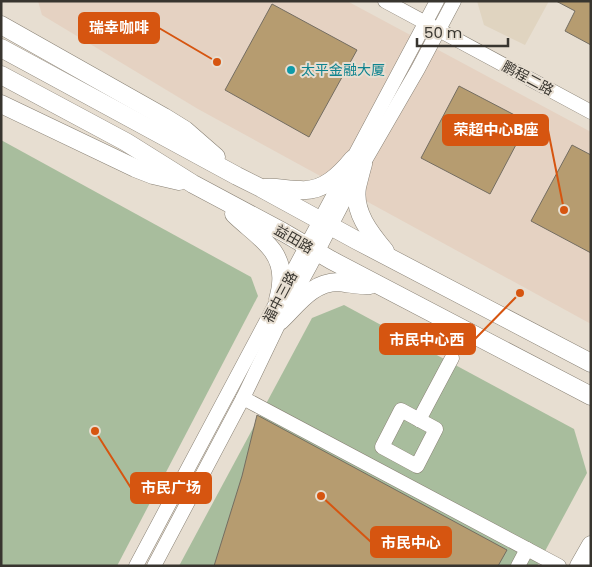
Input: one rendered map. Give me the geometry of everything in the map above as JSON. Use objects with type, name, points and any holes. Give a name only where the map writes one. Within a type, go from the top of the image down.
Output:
[{"type":"main road","points":[[1,17],[20,35]]},
{"type":"main road","points":[[1,25],[186,130],[237,176]]},
{"type":"main road","name":"益田路","points":[[1,48],[237,176],[589,362]]},
{"type":"main road","name":"益田路","points":[[1,75],[126,142],[193,184],[374,284],[587,395]]},
{"type":"main road","points":[[1,104],[135,168],[166,179],[193,184]]},
{"type":"main road","points":[[261,188],[277,187],[303,191],[314,189],[329,182],[358,162]]},
{"type":"main road","points":[[358,162],[356,198],[361,216],[369,231],[390,257]]},
{"type":"main road","points":[[219,198],[244,224],[257,233],[271,247],[277,258],[281,273],[282,283],[278,300]]},
{"type":"main road","points":[[280,321],[304,296],[317,288],[336,282],[362,286],[374,284]]},
{"type":"main road","points":[[580,566],[591,545]]},
{"type":"street","name":"鹏程二路","points":[[385,1],[591,112]]},
{"type":"street","name":"福中三路","points":[[154,566],[243,398],[312,249],[358,162],[437,1]]},
{"type":"street","name":"福中三路","points":[[358,162],[418,69],[454,1]]},
{"type":"street","name":"福中三路","points":[[136,566],[278,300],[312,249]]},
{"type":"street","points":[[419,420],[452,358]]},
{"type":"street","points":[[243,398],[559,566]]},
{"type":"street","points":[[402,410],[419,420],[436,429],[417,466],[382,447],[402,410]]},
{"type":"street","points":[[389,475],[399,456]]},
{"type":"street","points":[[518,566],[527,549]]},
{"type":"shaded area","points":[[38,1],[347,1],[591,132],[591,324],[198,109],[42,15]]},
{"type":"shaded area","points":[[477,1],[549,1],[525,45],[484,25]]},
{"type":"green space","points":[[1,140],[251,277],[258,296],[117,566],[1,566]]},
{"type":"green space","points":[[344,305],[574,429],[587,473],[537,566],[179,566],[312,318]]},
{"type":"building","points":[[556,1],[591,1],[591,45],[565,31],[575,11]]},
{"type":"building","name":"太平金融大厦","points":[[272,4],[357,50],[309,137],[225,90]]},
{"type":"building","points":[[459,86],[528,122],[490,194],[421,158]]},
{"type":"building","points":[[572,145],[591,155],[591,253],[531,221]]},
{"type":"building","points":[[257,415],[507,550],[498,566],[214,566],[242,476]]},
{"type":"place","name":"瑞幸咖啡","points":[[217,62]]},
{"type":"place","name":"太平金融大厦","points":[[291,70]]},
{"type":"place","name":"荣超中心B座","points":[[564,210]]},
{"type":"place","name":"市民中心西","points":[[520,293]]},
{"type":"place","name":"市民广场","points":[[95,431]]},
{"type":"place","name":"市民中心","points":[[321,496]]}]
